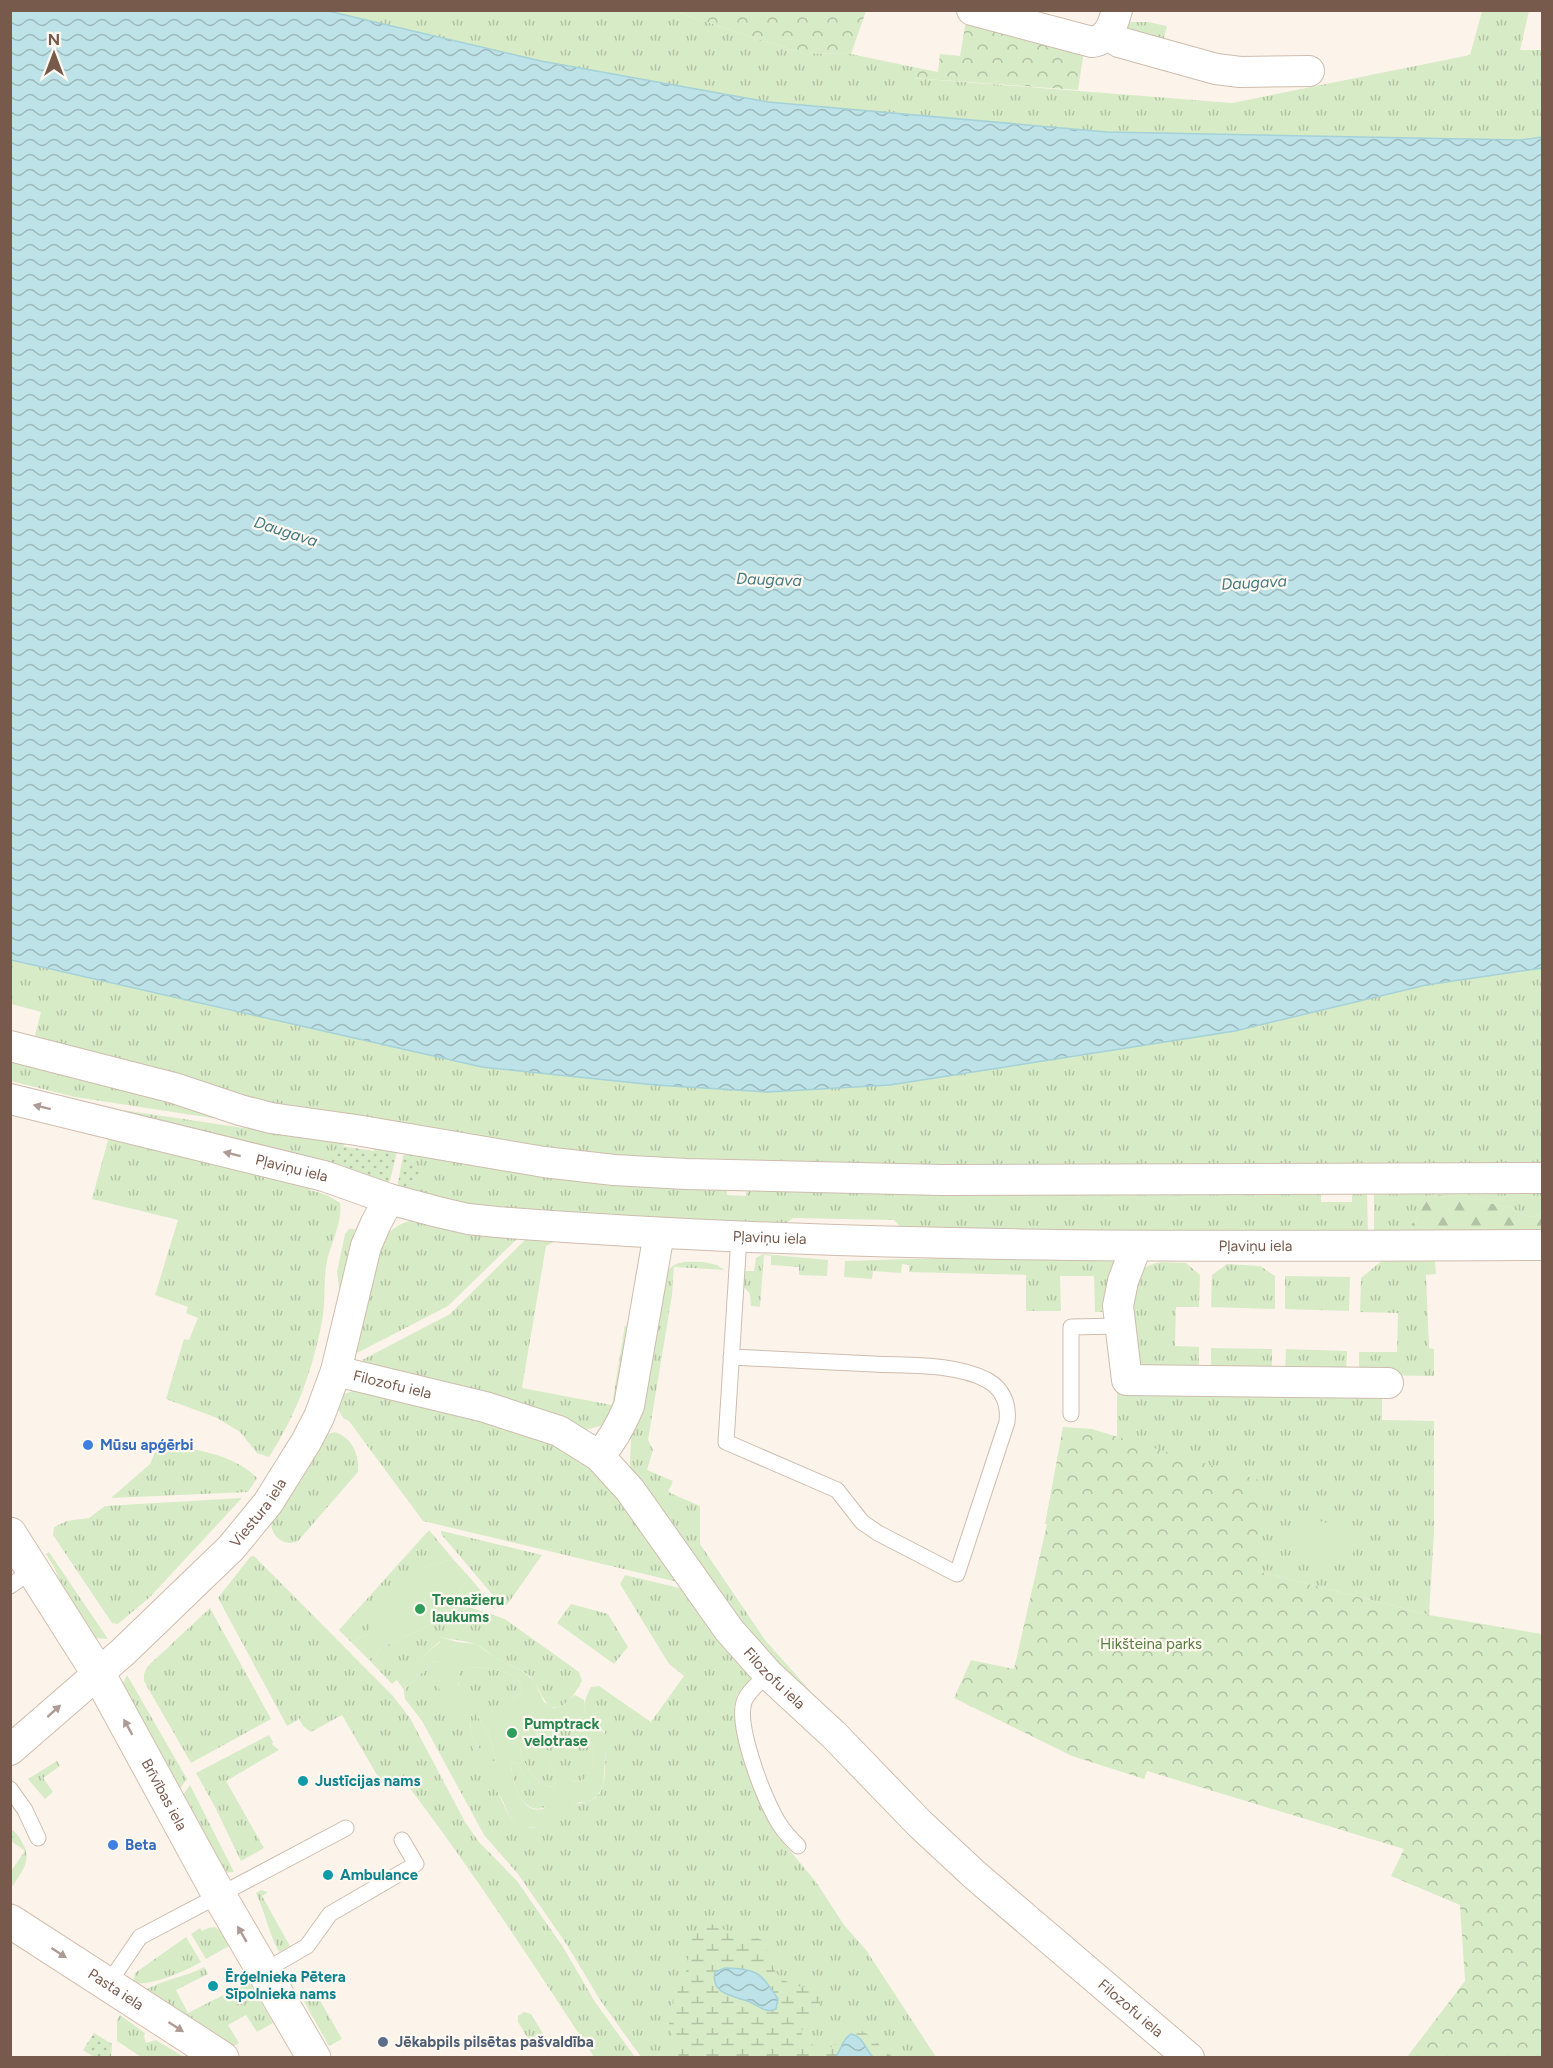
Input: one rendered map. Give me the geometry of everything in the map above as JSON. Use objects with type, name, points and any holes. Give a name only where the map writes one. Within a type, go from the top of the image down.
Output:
[{"type":"main road","name":"Brīvības iela","points":[[10,1534],[22,1578],[98,1673],[219,1895],[314,2058]]},
{"type":"main road","name":"Pasta iela","points":[[10,1921],[222,2058]]},
{"type":"street","points":[[972,10],[1089,42],[1097,41],[1112,22]]},
{"type":"street","points":[[1112,22],[1119,42],[1216,69],[1261,73],[1309,71]]},
{"type":"street","points":[[10,1046],[174,1088],[271,1118],[544,1162],[614,1170],[686,1174],[942,1180],[1542,1178]]},
{"type":"street","name":"Pļaviņu iela","points":[[10,1100],[324,1176],[388,1199],[468,1219],[739,1237],[1136,1247],[1542,1245]]},
{"type":"street","name":"Viestura iela","points":[[10,1750],[98,1673],[231,1548],[267,1503],[306,1442],[319,1417],[336,1371],[366,1246],[388,1199]]},
{"type":"street","points":[[598,1456],[611,1442],[629,1406],[659,1233]]},
{"type":"street","points":[[1136,1247],[1119,1296],[1120,1326],[1127,1380],[1388,1383]]},
{"type":"street","name":"Filozofu iela","points":[[336,1371],[485,1407],[559,1431],[598,1456],[630,1490],[729,1630],[768,1674],[834,1735],[920,1824],[976,1876],[1189,2058]]},
{"type":"lane","points":[[731,1357],[951,1370],[987,1380],[998,1389],[1006,1399],[1009,1410],[1007,1422],[957,1574],[878,1533],[862,1522],[837,1490],[726,1442],[731,1357],[739,1237]]},
{"type":"lane","points":[[1071,1414],[1071,1327],[1120,1326]]},
{"type":"lane","points":[[768,1674],[744,1701],[743,1721],[764,1795],[780,1825],[798,1846]]},
{"type":"lane","points":[[10,1790],[26,1809],[38,1838]]},
{"type":"lane","points":[[108,1984],[140,1937],[346,1828]]},
{"type":"lane","points":[[264,1971],[307,1946],[330,1914],[416,1864],[402,1840]]},
{"type":"green space","points":[[328,11],[673,11],[802,53],[851,54],[913,67],[913,78],[1232,103],[1470,55],[1482,11],[1529,11],[1520,50],[1542,50],[1542,137],[1521,140],[1107,132],[768,102],[541,61]]},
{"type":"green space","points":[[673,11],[866,11],[851,54],[802,53]]},
{"type":"green space","points":[[966,21],[1084,50],[1078,90],[913,78],[913,67],[938,72],[940,54],[960,56]]},
{"type":"green space","points":[[1148,22],[1167,26],[1163,42],[1265,69],[1125,33],[1128,23]]},
{"type":"green space","points":[[11,960],[482,1067],[655,1085],[768,1092],[890,1085],[1235,1031],[1426,985],[1542,968],[1542,1170],[630,1162],[252,1105],[33,1043],[41,1012],[11,1004]]},
{"type":"green space","points":[[10,1054],[257,1125],[75,1097],[11,1081]]},
{"type":"green space","points":[[75,1103],[272,1132],[345,1137],[344,1146],[340,1146],[328,1160],[316,1160]]},
{"type":"green space","points":[[111,1129],[313,1180],[310,1190],[327,1195],[340,1203],[338,1225],[327,1261],[323,1313],[314,1357],[295,1409],[269,1457],[257,1453],[240,1432],[217,1418],[166,1399],[184,1339],[189,1340],[198,1318],[186,1313],[188,1307],[155,1295],[178,1220],[92,1199]]},
{"type":"green space","points":[[340,1146],[374,1151],[375,1147],[397,1152],[390,1180],[387,1184],[315,1160],[328,1160],[329,1155]]},
{"type":"green space","points":[[411,1151],[727,1185],[727,1195],[746,1196],[747,1185],[1321,1190],[1321,1202],[1352,1202],[1352,1193],[1367,1193],[1368,1232],[904,1231],[894,1220],[793,1218],[780,1228],[507,1214],[412,1196]]},
{"type":"green space","points":[[411,1151],[413,1164],[420,1169],[412,1196],[397,1188],[403,1156]]},
{"type":"green space","points":[[1542,1189],[1542,1213],[1536,1216],[1527,1216],[1470,1195],[1437,1194],[1412,1224],[1410,1232],[1374,1234],[1374,1191]]},
{"type":"green space","points":[[1437,1194],[1470,1195],[1531,1217],[1542,1213],[1542,1236],[1410,1232],[1412,1224],[1418,1217],[1417,1207],[1420,1200]]},
{"type":"green space","points":[[415,1219],[521,1235],[448,1306],[357,1353],[356,1348],[369,1288],[382,1243],[393,1229]]},
{"type":"green space","points":[[349,1229],[355,1229],[340,1296],[337,1272],[345,1234]]},
{"type":"green space","points":[[530,1235],[563,1238],[546,1246],[522,1388],[612,1405],[625,1325],[627,1328],[625,1369],[609,1419],[600,1426],[585,1430],[366,1365],[362,1360],[450,1314]]},
{"type":"green space","points":[[763,1254],[828,1260],[827,1276],[799,1275],[799,1267],[771,1265],[771,1256],[764,1255],[760,1307],[751,1306],[750,1294],[739,1281],[739,1271],[754,1271],[756,1258]]},
{"type":"green space","points":[[975,1257],[1110,1257],[1117,1266],[1106,1312],[1095,1312],[1094,1276],[1060,1276],[1061,1311],[1026,1311],[1026,1275],[909,1272],[909,1265],[902,1264],[901,1273],[873,1271],[872,1279],[844,1277],[845,1261]]},
{"type":"green space","points":[[1384,1259],[1432,1259],[1435,1262],[1436,1274],[1426,1275],[1429,1348],[1434,1349],[1434,1376],[1359,1375],[1359,1352],[1397,1352],[1398,1313],[1360,1312],[1361,1278]]},
{"type":"green space","points":[[704,1262],[717,1265],[724,1270],[674,1267],[672,1295],[648,1440],[653,1450],[647,1470],[673,1481],[668,1492],[700,1506],[700,1544],[765,1640],[894,1785],[764,1657],[632,1475],[631,1436],[665,1276],[676,1264]]},
{"type":"green space","points":[[1162,1262],[1186,1263],[1200,1275],[1199,1307],[1176,1307],[1175,1346],[1199,1347],[1199,1374],[1138,1366],[1131,1286],[1135,1276],[1142,1269]]},
{"type":"green space","points":[[1227,1264],[1260,1266],[1275,1276],[1275,1309],[1211,1307],[1212,1275]]},
{"type":"green space","points":[[1285,1276],[1350,1277],[1349,1311],[1285,1309]]},
{"type":"green space","points":[[1211,1348],[1272,1349],[1272,1374],[1211,1374]]},
{"type":"green space","points":[[1286,1349],[1347,1351],[1346,1375],[1285,1374]]},
{"type":"green space","points":[[1117,1387],[1382,1391],[1382,1420],[1434,1421],[1434,1533],[1429,1615],[1257,1571],[1117,1436]]},
{"type":"green space","points":[[359,1389],[369,1389],[550,1441],[600,1468],[686,1584],[423,1521],[337,1408],[344,1394]]},
{"type":"green space","name":"Hikšteina parks","points":[[1063,1427],[1092,1429],[1262,1481],[1257,1571],[1429,1615],[1542,1634],[1542,2057],[1407,2057],[1465,1981],[1460,1905],[1391,1876],[1404,1849],[1147,1771],[1144,1779],[1072,1756],[954,1698],[971,1660],[1014,1669],[1047,1524],[1045,1524]]},
{"type":"green space","points":[[335,1432],[346,1438],[353,1447],[358,1459],[358,1472],[298,1541],[284,1542],[274,1533],[271,1523],[302,1479],[325,1438],[328,1434]]},
{"type":"green space","points":[[159,1443],[211,1453],[236,1463],[257,1478],[248,1492],[111,1498],[150,1464]]},
{"type":"green space","points":[[242,1498],[150,1597],[118,1624],[112,1623],[53,1535],[54,1527],[67,1521],[89,1518],[105,1506]]},
{"type":"green space","points":[[1296,1515],[1358,1531],[1350,1567],[1287,1549]]},
{"type":"green space","points":[[429,1530],[453,1559],[425,1567],[367,1635],[351,1642],[339,1630]]},
{"type":"green space","points":[[441,1531],[542,1555],[507,1605],[502,1606],[441,1534]]},
{"type":"green space","points":[[49,1552],[108,1639],[95,1638],[71,1611],[55,1569],[46,1554]]},
{"type":"green space","points":[[254,1556],[393,1696],[410,1718],[465,1822],[479,1842],[517,1881],[563,1947],[595,2002],[635,2057],[594,2057],[501,1916],[428,1812],[402,1778],[381,1782],[342,1715],[311,1732],[303,1726],[298,1717],[298,1720],[287,1726],[218,1598],[250,1557]]},
{"type":"green space","name":"Trenažieru laukums","points":[[453,1559],[471,1579],[461,1586],[459,1604],[469,1607],[381,1648],[376,1656],[368,1659],[351,1642],[367,1635],[373,1612],[425,1567]]},
{"type":"green space","points":[[625,1575],[692,1591],[753,1676],[737,1695],[734,1708],[736,1726],[752,1779],[776,1834],[816,1882],[844,1925],[866,1950],[936,2057],[641,2057],[600,2000],[567,1945],[518,1874],[484,1835],[422,1721],[405,1699],[404,1690],[433,1662],[438,1661],[509,1816],[517,1824],[526,1828],[541,1826],[567,1807],[587,1803],[602,1789],[605,1764],[605,1732],[589,1717],[585,1708],[591,1687],[599,1686],[651,1722],[684,1676],[669,1664],[620,1584]]},
{"type":"green space","points":[[471,1579],[496,1609],[460,1597],[461,1586]]},
{"type":"green space","points":[[571,1604],[608,1614],[628,1647],[614,1664],[557,1623]]},
{"type":"green space","points":[[469,1607],[505,1619],[579,1672],[582,1681],[567,1703],[553,1707],[525,1673],[499,1660],[480,1646],[464,1641],[440,1637],[440,1641],[392,1684],[368,1659],[376,1656],[381,1648]]},
{"type":"green space","points":[[210,1608],[271,1719],[191,1763],[144,1681],[144,1674],[147,1667]]},
{"type":"green space","name":"Pumptrack velotrase","points":[[440,1637],[476,1644],[497,1659],[521,1670],[534,1681],[544,1702],[554,1708],[562,1706],[575,1695],[584,1700],[585,1712],[607,1736],[603,1786],[597,1796],[587,1803],[579,1802],[556,1813],[548,1823],[539,1827],[517,1826],[509,1816],[503,1801],[441,1694],[435,1677],[438,1661],[433,1662],[404,1690],[396,1679],[440,1642]],"holes":[[[470,1667],[503,1672],[517,1679],[521,1685],[521,1693],[509,1699],[495,1717],[489,1717],[458,1684],[459,1672]],[[476,1714],[488,1732],[497,1762],[485,1755],[475,1741],[471,1732],[471,1716]],[[549,1720],[572,1724],[584,1732],[591,1742],[594,1754],[593,1766],[582,1781],[573,1781],[538,1739],[539,1724]],[[529,1747],[543,1756],[555,1776],[556,1781],[553,1787],[538,1780],[520,1755],[521,1749]],[[514,1762],[545,1808],[537,1810],[524,1803],[516,1788],[511,1764]]]},
{"type":"green space","points":[[470,1667],[511,1675],[521,1685],[521,1693],[495,1717],[489,1718],[459,1687],[459,1672]]},
{"type":"green space","points":[[127,1675],[187,1779],[177,1793],[124,1688],[123,1683]]},
{"type":"green space","points":[[473,1714],[476,1714],[488,1732],[497,1762],[485,1755],[475,1741],[471,1732]]},
{"type":"green space","points":[[546,1720],[567,1722],[581,1729],[590,1739],[594,1752],[593,1764],[589,1774],[582,1780],[573,1781],[543,1748],[538,1725]]},
{"type":"green space","points":[[269,1735],[272,1744],[279,1750],[226,1781],[264,1848],[241,1861],[196,1773]]},
{"type":"green space","points":[[529,1747],[539,1752],[550,1765],[556,1781],[553,1787],[538,1780],[520,1755],[521,1748]]},
{"type":"green space","points":[[57,1761],[60,1766],[43,1778],[53,1792],[45,1799],[28,1779]]},
{"type":"green space","points":[[514,1762],[545,1807],[537,1809],[524,1803],[516,1788],[511,1764]]},
{"type":"green space","points":[[190,1785],[234,1872],[223,1873],[180,1799]]},
{"type":"green space","points":[[11,1829],[26,1850],[25,1866],[13,1886],[11,1871],[25,1851],[11,1841]]},
{"type":"green space","points":[[261,1890],[268,1892],[262,1896],[290,1946],[279,1952],[256,1893]]},
{"type":"green space","points":[[711,1924],[733,1934],[762,1940],[781,1978],[820,1993],[818,2007],[806,2022],[802,2038],[823,2051],[839,2043],[843,2028],[860,2030],[893,2057],[679,2057],[669,2025],[669,2010],[685,1976],[692,1939],[696,1931],[704,1925]]},
{"type":"green space","points":[[215,1927],[222,1932],[229,1946],[206,1959],[191,1934],[200,1928],[202,1931]]},
{"type":"green space","points":[[186,1937],[201,1962],[156,1981],[133,1982],[135,1973]]},
{"type":"green space","points":[[204,1967],[208,1974],[176,1990],[188,2013],[249,1982],[273,2023],[257,2032],[246,2015],[228,2025],[239,2043],[228,2050],[140,1994],[154,1985]]},
{"type":"green space","points":[[314,1990],[342,2039],[329,2046],[301,1996]]},
{"type":"green space","points":[[524,2012],[531,2014],[545,2037],[546,2045],[543,2048],[535,2048],[532,2045],[518,2022],[518,2016]]},
{"type":"green space","points":[[120,2015],[145,2033],[146,2043],[156,2040],[184,2057],[141,2057],[117,2041],[117,2020]]},
{"type":"green space","points":[[94,2033],[112,2044],[111,2057],[94,2057],[83,2050]]},
{"type":"water","name":"Daugava","points":[[11,10],[328,11],[541,61],[768,102],[1107,132],[1521,140],[1542,137],[1542,968],[1426,985],[1235,1031],[890,1085],[768,1092],[655,1085],[482,1067],[11,960]]},
{"type":"water","points":[[725,1968],[745,1969],[762,1978],[778,1999],[776,2009],[766,2010],[720,1990],[714,1980],[715,1972]]},
{"type":"water","points":[[851,2034],[861,2040],[873,2057],[835,2057],[845,2039]]},
{"type":"place","name":"Mūsu apģērbi","points":[[88,1445]]},
{"type":"place","name":"Trenažieru laukums","points":[[420,1609]]},
{"type":"place","name":"Pumptrack velotrase","points":[[512,1733]]},
{"type":"place","name":"Justīcijas nams","points":[[303,1781]]},
{"type":"place","name":"Beta","points":[[113,1845]]},
{"type":"place","name":"Ambulance","points":[[328,1875]]},
{"type":"place","name":"Ērģelnieka Pētera Sīpolnieka nams","points":[[213,1986]]},
{"type":"place","name":"Jēkabpils pilsētas pašvaldība","points":[[383,2042]]}]
